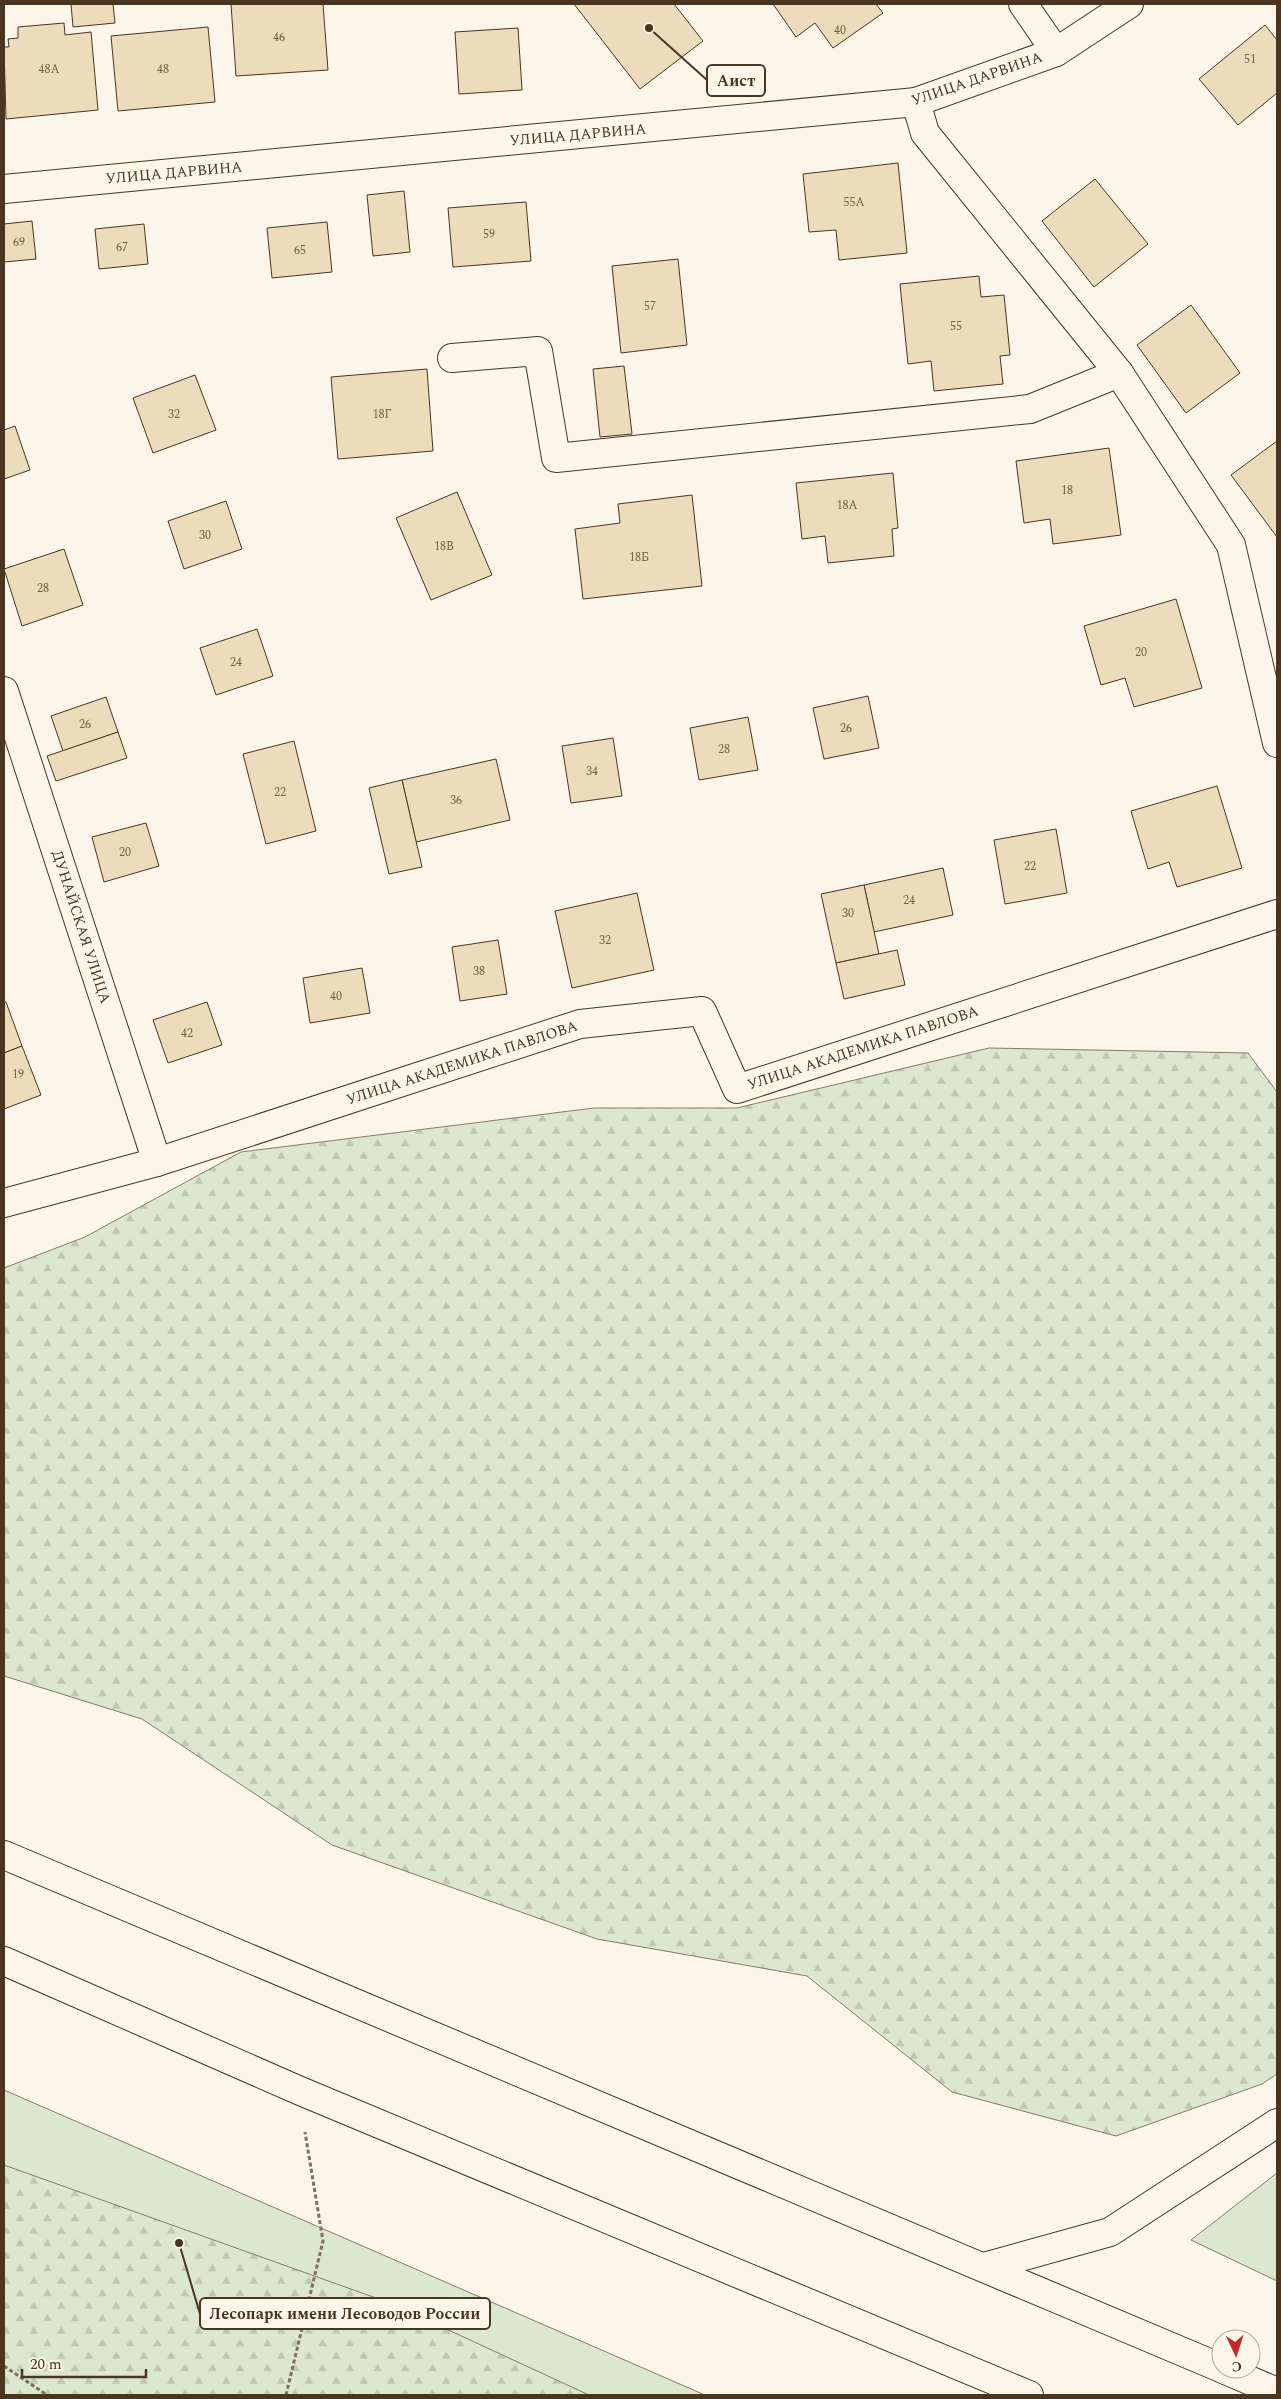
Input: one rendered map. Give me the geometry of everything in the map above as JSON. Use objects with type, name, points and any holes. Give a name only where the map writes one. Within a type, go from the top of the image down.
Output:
[{"type":"street","points":[[1023,4],[1056,52]]},
{"type":"street","name":"УЛИЦА ДАРВИНА","points":[[4,189],[916,102],[1056,52],[1129,4]]},
{"type":"street","points":[[916,102],[925,133],[1119,373],[1231,544],[1277,743]]},
{"type":"street","points":[[452,358],[538,351],[556,458],[1030,409],[1119,373]]},
{"type":"street","name":"ДУНАЙСКАЯ УЛИЦА","points":[[4,691],[157,1162]]},
{"type":"street","name":"УЛИЦА АКАДЕМИКА ПАВЛОВА","points":[[4,1203],[157,1162],[580,1024],[702,1011],[737,1089],[1277,914]]},
{"type":"street","points":[[4,1855],[1211,2364]]},
{"type":"street","points":[[4,1961],[298,2090],[1030,2395]]},
{"type":"street","points":[[984,2267],[1110,2232],[1277,2123]]},
{"type":"street","points":[[1246,2379],[1277,2392]]},
{"type":"path","points":[[286,2395],[323,2241],[298,2090]]},
{"type":"path","points":[[4,2366],[47,2395]]},
{"type":"green space","points":[[989,1048],[1248,1053],[1277,1092],[1277,2074],[1262,2084],[1116,2136],[952,2092],[807,1976],[597,1939],[332,1845],[142,1719],[4,1676],[4,1268],[85,1237],[241,1152],[594,1108],[737,1108]]},
{"type":"green space","points":[[4,2090],[705,2395],[4,2395]]},
{"type":"green space","points":[[4,2165],[390,2303],[589,2395],[4,2395]]},
{"type":"green space","points":[[1277,2173],[1277,2281],[1191,2240]]},
{"type":"building","points":[[71,4],[113,4],[115,23],[73,27]]},
{"type":"building","points":[[231,4],[323,4],[328,70],[236,76]]},
{"type":"building","points":[[574,4],[674,4],[703,41],[640,89]]},
{"type":"building","points":[[773,4],[876,4],[883,13],[833,48],[815,23],[796,37]]},
{"type":"building","points":[[64,23],[65,35],[91,32],[98,110],[6,119],[4,47],[9,47],[8,39],[18,38],[18,27]]},
{"type":"building","points":[[1265,25],[1277,40],[1277,93],[1238,125],[1199,79]]},
{"type":"building","points":[[208,27],[215,102],[118,111],[111,36]]},
{"type":"building","points":[[518,28],[522,90],[459,94],[455,32]]},
{"type":"building","points":[[898,163],[907,253],[839,260],[836,230],[809,232],[803,174]]},
{"type":"building","points":[[1095,179],[1148,244],[1094,287],[1042,221]]},
{"type":"building","points":[[404,191],[410,252],[373,256],[367,195]]},
{"type":"building","points":[[526,202],[531,261],[453,267],[448,208]]},
{"type":"building","points":[[32,221],[36,259],[4,262],[4,224]]},
{"type":"building","points":[[327,222],[332,272],[272,278],[267,228]]},
{"type":"building","points":[[144,224],[148,264],[99,269],[95,229]]},
{"type":"building","points":[[678,259],[687,345],[621,353],[612,266]]},
{"type":"building","points":[[979,276],[981,297],[1004,295],[1010,355],[1000,356],[1003,384],[934,391],[931,361],[908,364],[900,284]]},
{"type":"building","points":[[1191,305],[1240,373],[1186,413],[1137,345]]},
{"type":"building","points":[[624,366],[632,434],[600,437],[593,369]]},
{"type":"building","points":[[427,369],[433,451],[338,459],[331,377]]},
{"type":"building","points":[[195,375],[216,430],[153,453],[133,398]]},
{"type":"building","points":[[15,426],[30,470],[4,479],[4,430]]},
{"type":"building","points":[[1277,441],[1277,537],[1231,475]]},
{"type":"building","points":[[1109,448],[1121,535],[1053,544],[1050,519],[1024,523],[1016,461]]},
{"type":"building","points":[[893,473],[898,528],[892,529],[894,556],[828,563],[825,536],[802,539],[796,483]]},
{"type":"building","points":[[457,492],[492,575],[431,600],[396,518]]},
{"type":"building","points":[[692,495],[702,586],[583,599],[575,529],[620,523],[618,504]]},
{"type":"building","points":[[226,501],[242,549],[184,569],[168,521]]},
{"type":"building","points":[[64,549],[83,605],[22,626],[4,569]]},
{"type":"building","points":[[1176,599],[1202,688],[1134,707],[1125,678],[1101,685],[1084,626]]},
{"type":"building","points":[[257,629],[273,676],[216,695],[200,648]]},
{"type":"building","points":[[868,696],[879,748],[824,759],[813,708]]},
{"type":"building","points":[[106,697],[118,732],[63,751],[51,716]]},
{"type":"building","points":[[748,717],[758,770],[699,780],[690,728]]},
{"type":"building","points":[[118,732],[127,758],[56,781],[47,756]]},
{"type":"building","points":[[613,738],[622,796],[571,803],[562,746]]},
{"type":"building","points":[[294,741],[316,831],[266,844],[243,754]]},
{"type":"building","points":[[496,759],[510,820],[416,842],[402,780]]},
{"type":"building","points":[[402,780],[422,867],[389,874],[369,788]]},
{"type":"building","points":[[1217,786],[1242,868],[1177,887],[1169,862],[1148,869],[1131,811]]},
{"type":"building","points":[[146,823],[159,866],[104,882],[92,837]]},
{"type":"building","points":[[1056,829],[1067,893],[1005,904],[994,840]]},
{"type":"building","points":[[943,868],[953,915],[874,932],[864,885]]},
{"type":"building","points":[[864,885],[879,954],[836,963],[821,894]]},
{"type":"building","points":[[637,893],[654,970],[572,988],[555,911]]},
{"type":"building","points":[[498,940],[507,994],[460,1001],[452,947]]},
{"type":"building","points":[[897,950],[905,985],[844,999],[836,963]]},
{"type":"building","points":[[362,968],[370,1013],[310,1023],[303,978]]},
{"type":"building","points":[[4,1002],[6,1002],[22,1046],[4,1053]]},
{"type":"building","points":[[207,1002],[222,1045],[168,1063],[153,1020]]},
{"type":"building","points":[[22,1046],[41,1095],[4,1109],[4,1053]]},
{"type":"place","name":"Аист","points":[[649,28]]},
{"type":"place","name":"Лесопарк имени Лесоводов России","points":[[179,2243]]}]
